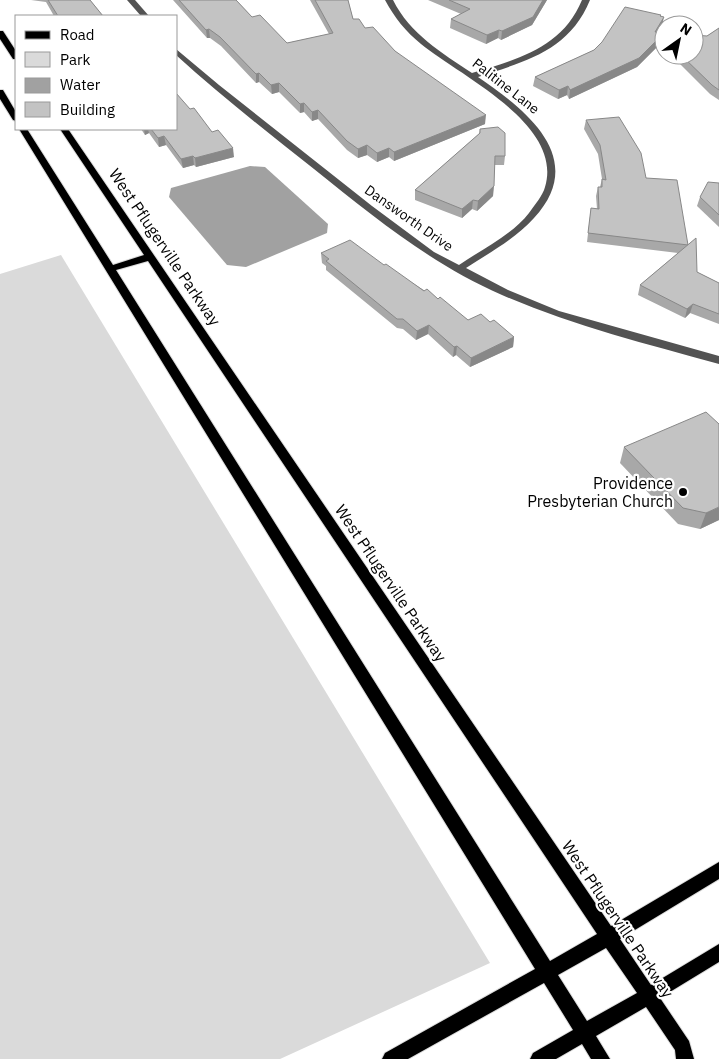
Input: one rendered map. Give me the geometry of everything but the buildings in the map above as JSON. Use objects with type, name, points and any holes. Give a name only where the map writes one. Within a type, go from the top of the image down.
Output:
[{"type":"main road","points":[[0,33],[3,44],[15,57]]},
{"type":"main road","points":[[0,92],[15,116]]},
{"type":"main road","points":[[24,130],[601,1059]]},
{"type":"main road","name":"West Pflugerville Parkway","points":[[65,130],[607,938],[648,995],[682,1047],[685,1059]]},
{"type":"main road","points":[[110,269],[150,257]]},
{"type":"main road","points":[[391,1059],[607,938],[719,870]]},
{"type":"main road","points":[[539,1059],[719,952]]},
{"type":"street","points":[[131,0],[144,15]]},
{"type":"street","name":"Palitine Lane","points":[[389,0],[409,30],[426,45],[472,76],[526,118],[539,131],[550,151],[552,169],[550,185],[542,203],[532,215],[459,269]]},
{"type":"street","points":[[472,76],[516,61],[554,43],[577,22],[586,0]]},
{"type":"street","name":"Dansworth Drive","points":[[178,53],[216,87],[377,214],[432,254],[504,292],[556,313],[719,360]]},
{"type":"green space","points":[[61,255],[490,963],[280,1059],[0,1059],[0,274]]},
{"type":"water","points":[[250,166],[265,167],[328,224],[327,233],[246,267],[227,265],[169,197],[171,188]]},
{"type":"place","name":"Providence Presbyterian Church","points":[[683,492]]}]
